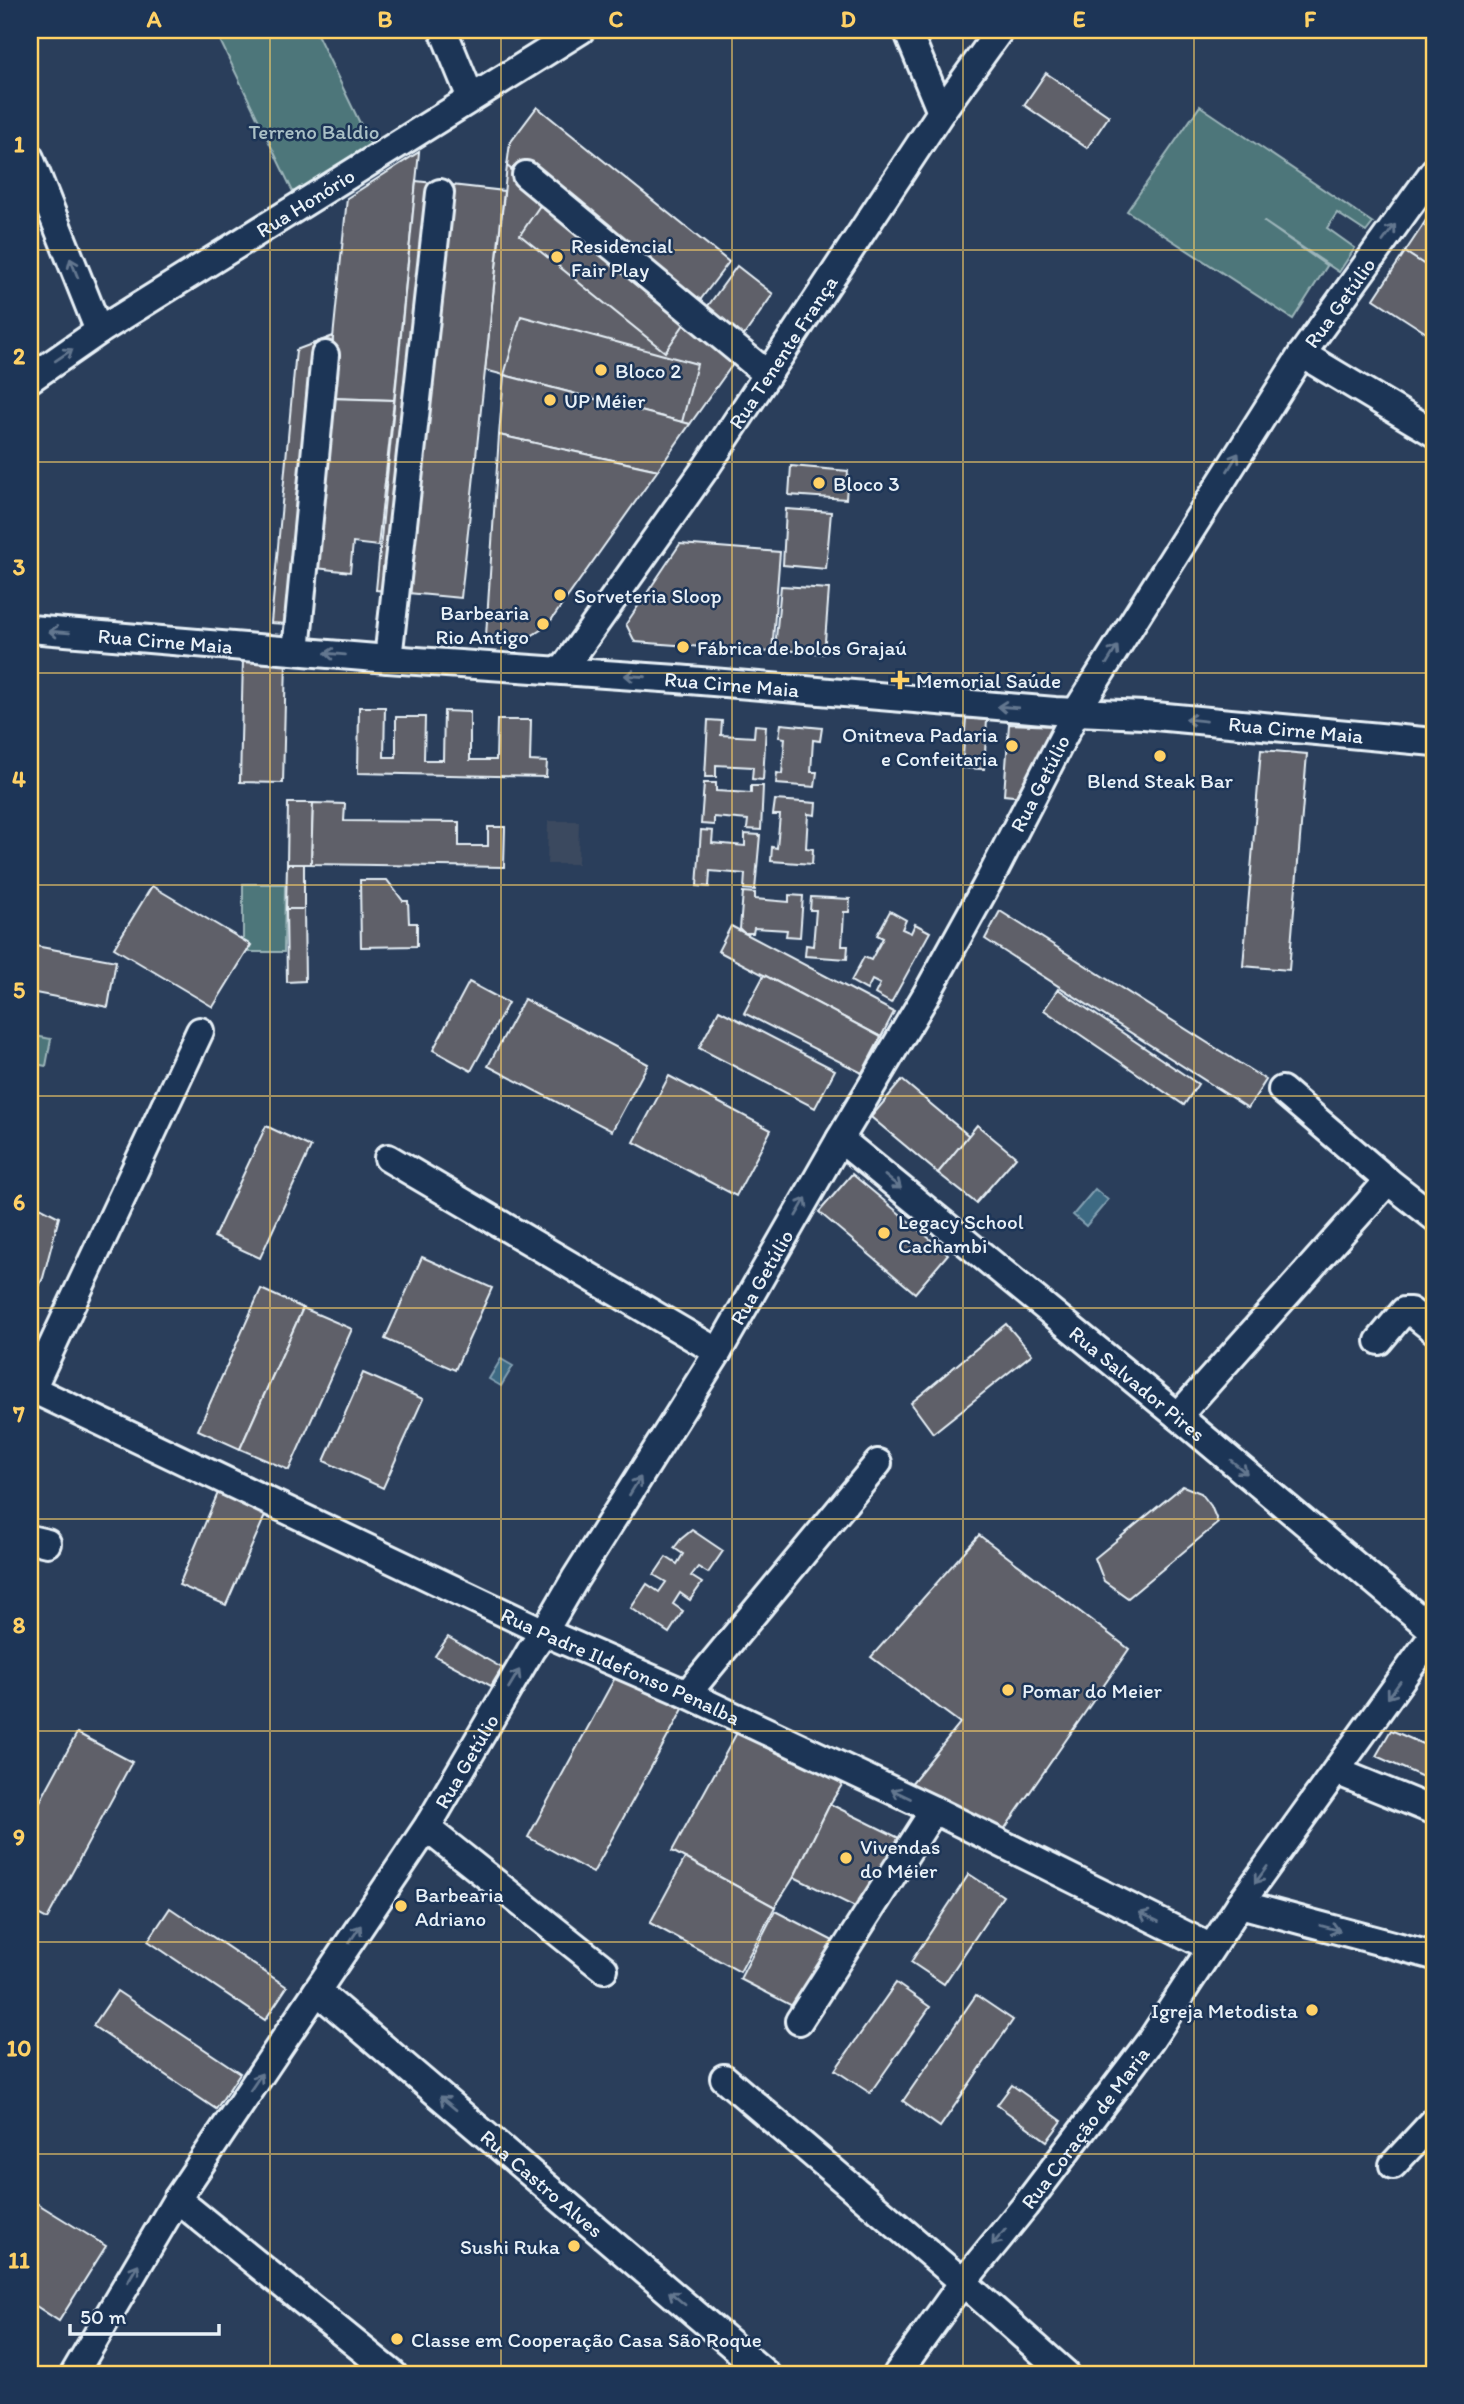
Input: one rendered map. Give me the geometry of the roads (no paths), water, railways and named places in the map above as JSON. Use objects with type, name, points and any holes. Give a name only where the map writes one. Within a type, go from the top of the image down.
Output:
[{"type":"street","points":[[443,30],[471,98]]},
{"type":"street","name":"Rua Honório","points":[[30,379],[99,331],[582,30]]},
{"type":"street","points":[[907,30],[941,112]]},
{"type":"street","name":"Rua Tenente França","points":[[562,671],[707,466],[941,112],[1000,30]]},
{"type":"street","points":[[30,158],[99,331]]},
{"type":"street","name":"Rua Getúlio","points":[[74,2374],[177,2199],[429,1824],[531,1650],[718,1352],[926,995],[990,879],[1076,712],[1302,354],[1434,170]]},
{"type":"street","points":[[526,175],[767,374]]},
{"type":"street","points":[[388,659],[440,193]]},
{"type":"street","points":[[1302,354],[1434,433]]},
{"type":"street","points":[[296,651],[325,355]]},
{"type":"street","name":"Rua Cirne Maia","points":[[30,629],[388,659],[677,678],[1434,740]]},
{"type":"street","points":[[31,1388],[200,1031]]},
{"type":"street","points":[[1282,1090],[1434,1217]]},
{"type":"street","name":"Rua Salvador Pires","points":[[840,1139],[1178,1416],[1434,1633]]},
{"type":"street","points":[[388,1158],[718,1352]]},
{"type":"street","points":[[1178,1416],[1388,1181]]},
{"type":"street","points":[[1379,1341],[1404,1311],[1410,1311],[1434,1331]]},
{"type":"street","name":"Rua Padre Ildefonso Penalba","points":[[31,1388],[544,1632],[687,1694],[934,1810],[1210,1947]]},
{"type":"street","points":[[687,1694],[878,1463]]},
{"type":"street","name":"Rua Coração de Maria","points":[[897,2374],[963,2282],[1025,2206],[1142,2051],[1240,1904],[1434,1633]]},
{"type":"street","points":[[1336,1771],[1434,1811]]},
{"type":"street","points":[[799,2021],[934,1810]]},
{"type":"street","points":[[429,1824],[435,1834],[604,1969]]},
{"type":"street","points":[[1240,1904],[1434,1956]]},
{"type":"street","name":"Rua Castro Alves","points":[[317,1991],[766,2374]]},
{"type":"street","points":[[724,2078],[963,2282],[1066,2374]]},
{"type":"street","points":[[1393,2165],[1434,2121]]},
{"type":"street","points":[[177,2199],[393,2374]]},
{"type":"place","name":"Residencial Fair Play","points":[[557,257]]},
{"type":"place","name":"Bloco 2","points":[[601,370]]},
{"type":"place","name":"UP Méier","points":[[550,400]]},
{"type":"place","name":"Bloco 3","points":[[819,483]]},
{"type":"place","name":"Sorveteria Sloop","points":[[560,595]]},
{"type":"place","name":"Barbearia Rio Antigo","points":[[543,624]]},
{"type":"place","name":"Fábrica de bolos Grajaú","points":[[683,647]]},
{"type":"place","name":"Memorial Saúde","points":[[900,680]]},
{"type":"place","name":"Onitneva Padaria e Confeitaria","points":[[1012,746]]},
{"type":"place","name":"Blend Steak Bar","points":[[1160,756]]},
{"type":"place","name":"Legacy School Cachambi","points":[[884,1233]]},
{"type":"place","name":"Pomar do Meier","points":[[1008,1690]]},
{"type":"place","name":"Vivendas do Méier","points":[[846,1858]]},
{"type":"place","name":"Barbearia Adriano","points":[[401,1906]]},
{"type":"place","name":"Igreja Metodista","points":[[1312,2010]]},
{"type":"place","name":"Sushi Ruka","points":[[574,2246]]},
{"type":"place","name":"Classe em Cooperação Casa São Roque","points":[[397,2339]]},
{"type":"park label","name":"Terreno Baldio","points":[[314,131]]}]
